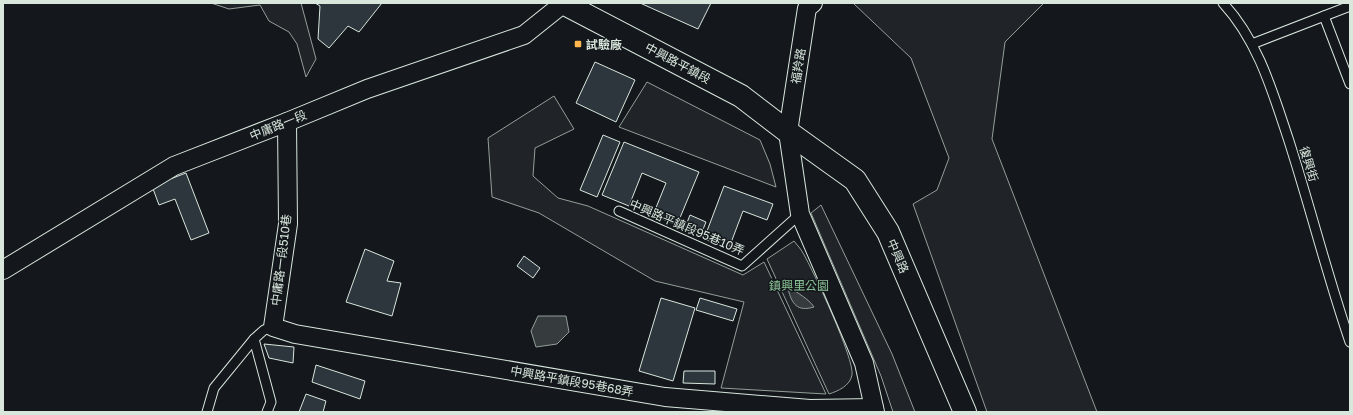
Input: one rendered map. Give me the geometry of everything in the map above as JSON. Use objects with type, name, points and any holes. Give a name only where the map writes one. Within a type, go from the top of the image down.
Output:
[{"type":"street","name":"中興路平鎮段","points":[[563,3],[741,96],[788,132]]},
{"type":"street","name":"中庸路一段","points":[[3,270],[174,166],[367,89],[524,35],[563,3]]},
{"type":"street","name":"福羚路","points":[[813,3],[807,8],[788,132],[800,214],[864,363],[875,410]]},
{"type":"street","name":"中庸路一段510巷","points":[[273,327],[288,224],[287,122]]},
{"type":"street","name":"中興路","points":[[788,132],[855,180],[888,232],[965,412]]},
{"type":"street","name":"中興路平鎮段95巷68弄","points":[[273,327],[303,335],[665,397],[810,409],[875,410]]},
{"type":"lane","name":"復興街","points":[[1223,3],[1236,18],[1252,44],[1270,83],[1350,342]]},
{"type":"lane","points":[[1252,44],[1350,6]]},
{"type":"lane","points":[[1324,16],[1350,84]]},
{"type":"lane","name":"中興路平鎮段95巷10弄","points":[[618,211],[742,266],[800,214]]},
{"type":"lane","points":[[207,412],[214,388],[254,339],[264,330],[273,327]]},
{"type":"lane","points":[[254,339],[271,402],[267,412]]},
{"type":"green space","points":[[211,3],[301,3],[316,59],[306,77],[297,44],[289,32],[269,21],[260,5],[229,9]]},
{"type":"green space","points":[[853,3],[1044,3],[1005,42],[992,139],[1097,412],[987,412],[913,204],[937,190],[949,158],[911,58]]},
{"type":"green space","points":[[647,82],[760,140],[770,164],[776,187],[619,127]]},
{"type":"green space","points":[[554,96],[574,129],[535,148],[533,176],[558,198],[588,206],[743,275],[764,262],[826,394],[721,388],[744,302],[655,281],[539,213],[492,197],[488,138]]},
{"type":"green space","points":[[821,205],[892,354],[915,412],[893,412],[881,376],[811,213]]},
{"type":"green space","name":"鎮興里公園","points":[[794,241],[803,253],[824,295],[847,352],[851,366],[852,375],[849,382],[840,390],[829,394],[767,259]]},
{"type":"shaded area","points":[[790,287],[814,307],[803,308],[796,306],[791,299],[788,289]]},
{"type":"shaded area","points":[[538,316],[566,316],[569,332],[557,344],[536,347],[531,331]]},
{"type":"building","points":[[315,3],[382,3],[359,32],[348,26],[329,48],[318,39],[320,6]]},
{"type":"building","points":[[640,3],[711,3],[698,29]]},
{"type":"building","points":[[595,62],[635,80],[616,122],[576,103]]},
{"type":"building","points":[[603,135],[620,142],[597,197],[580,190]]},
{"type":"building","points":[[624,142],[699,172],[677,225],[653,215],[666,183],[642,173],[629,206],[602,195]]},
{"type":"building","points":[[186,173],[209,233],[191,240],[175,199],[159,205],[152,186]]},
{"type":"building","points":[[724,186],[773,204],[767,220],[743,211],[729,248],[704,239]]},
{"type":"building","points":[[690,215],[706,222],[700,237],[684,230]]},
{"type":"building","points":[[365,249],[394,261],[387,281],[401,283],[392,316],[346,302]]},
{"type":"building","points":[[524,256],[540,268],[533,278],[517,266]]},
{"type":"building","points":[[661,298],[695,308],[673,381],[639,371]]},
{"type":"building","points":[[700,298],[737,309],[733,321],[696,310]]},
{"type":"building","points":[[264,344],[294,347],[293,363],[269,358]]},
{"type":"building","points":[[316,365],[365,381],[360,399],[312,382]]},
{"type":"building","points":[[684,371],[715,371],[715,384],[683,383]]},
{"type":"building","points":[[306,394],[326,401],[323,412],[299,412]]},
{"type":"place","name":"試驗廠","points":[[578,44]]}]
